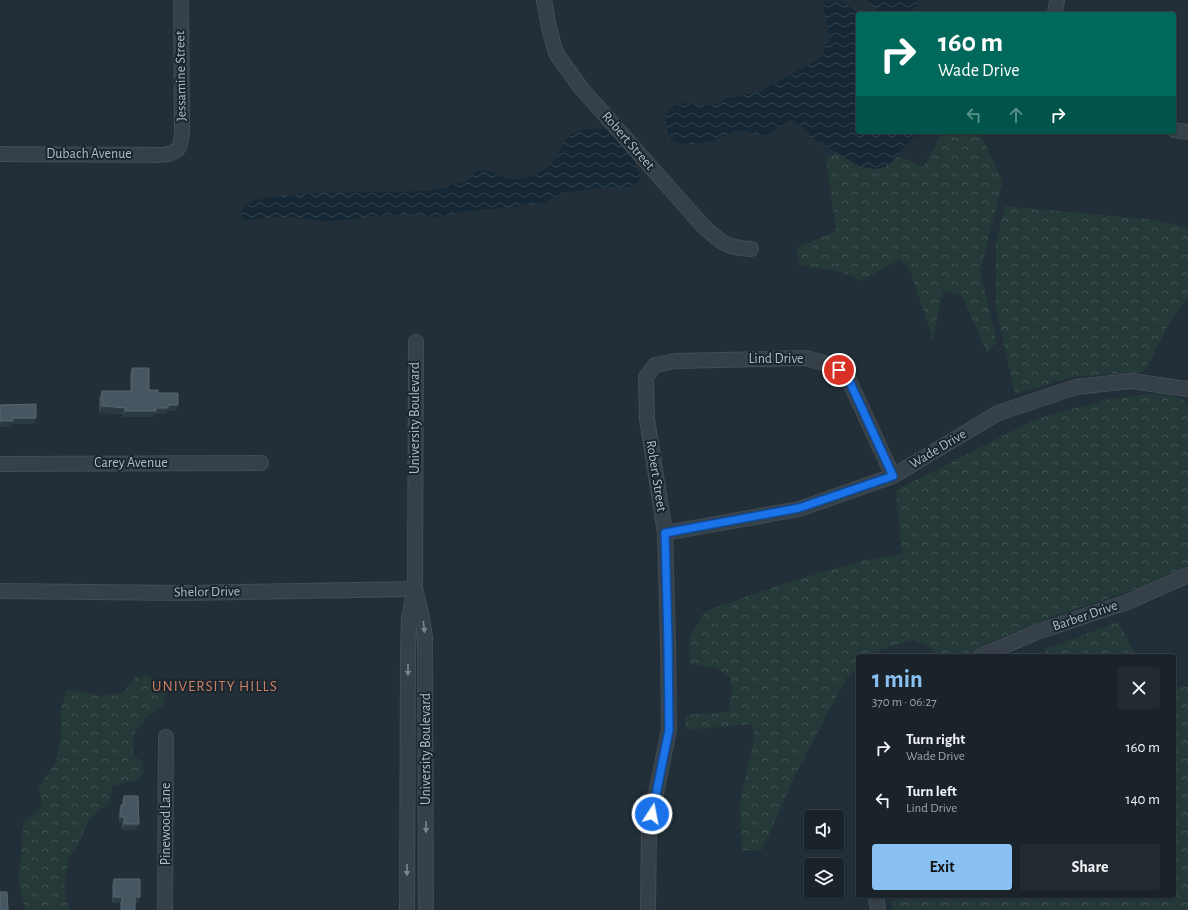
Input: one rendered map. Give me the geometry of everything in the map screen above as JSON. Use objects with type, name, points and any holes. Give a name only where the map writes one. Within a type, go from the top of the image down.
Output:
[{"type":"street","name":"Jessamine Street","points":[[178,150],[182,132],[180,0]]},
{"type":"street","name":"Robert Street","points":[[544,0],[549,28],[556,53],[581,88],[704,227],[718,239],[729,245],[736,248],[751,249]]},
{"type":"street","points":[[1176,130],[1188,132]]},
{"type":"street","name":"Dubach Avenue","points":[[0,154],[166,154],[178,150]]},
{"type":"street","name":"University Boulevard","points":[[407,910],[408,654],[409,618],[415,590],[416,342]]},
{"type":"street","name":"Lind Drive","points":[[646,377],[655,365],[676,361],[806,358],[831,365],[847,376],[893,476]]},
{"type":"street","name":"Robert Street","points":[[646,377],[647,419],[665,533],[669,730],[649,828],[648,910]]},
{"type":"street","name":"Wade Drive","points":[[665,533],[799,508],[893,476],[998,413],[1076,387],[1131,381],[1188,389]]},
{"type":"street","name":"Carey Avenue","points":[[0,464],[261,463]]},
{"type":"street","name":"Barber Drive","points":[[986,654],[1038,632],[1130,600],[1188,575]]},
{"type":"street","name":"University Boulevard","points":[[415,590],[422,616],[425,638],[426,910]]},
{"type":"street","name":"Shelor Drive","points":[[0,591],[183,593],[415,590]]},
{"type":"street","name":"Pinewood Lane","points":[[165,910],[166,737]]},
{"type":"street","points":[[876,898],[878,910]]},
{"type":"green space","points":[[942,134],[980,134],[1003,181],[980,271],[997,342],[987,353],[962,296],[943,290],[933,339],[909,268],[899,260],[861,281],[842,272],[799,265],[797,248],[836,231],[826,158],[838,152],[861,167],[885,167],[898,156],[923,167]]},
{"type":"green space","points":[[1005,206],[1155,220],[1188,228],[1188,298],[1170,322],[1144,372],[1073,377],[1015,394],[996,308],[996,242]]},
{"type":"green space","points":[[1165,392],[1186,401],[1188,404],[1188,565],[1149,585],[1054,616],[984,645],[970,654],[936,654],[932,648],[912,640],[880,650],[875,654],[856,654],[856,670],[847,677],[794,777],[762,850],[742,851],[740,802],[754,739],[753,724],[686,730],[685,715],[728,712],[732,692],[730,678],[716,668],[690,664],[689,638],[706,611],[791,581],[865,560],[902,554],[896,490],[1036,419],[1109,399]]},
{"type":"green space","points":[[1118,622],[1136,654],[1046,654],[1045,649]]},
{"type":"green space","points":[[147,676],[168,688],[162,707],[146,718],[134,734],[133,755],[144,763],[141,779],[112,786],[110,804],[99,810],[89,821],[78,844],[69,857],[64,887],[66,901],[70,910],[25,910],[18,877],[21,861],[23,821],[34,815],[40,808],[41,799],[38,787],[55,763],[61,740],[61,710],[66,690],[81,691],[99,696],[123,693],[135,678]]},
{"type":"green space","points":[[1188,687],[1188,910],[893,910],[890,898],[1176,898],[1176,688]]},
{"type":"water","points":[[833,0],[845,3],[856,12],[856,134],[915,134],[898,156],[885,167],[874,169],[861,167],[809,136],[809,132],[794,121],[789,121],[764,135],[739,130],[712,141],[690,145],[680,144],[673,141],[669,137],[666,120],[668,112],[673,106],[683,103],[712,106],[728,98],[761,91],[819,59],[830,40],[823,5],[825,2]]},
{"type":"water","points":[[866,0],[918,0],[911,12],[880,12]]},
{"type":"water","points":[[584,129],[605,129],[612,131],[635,163],[640,176],[639,181],[635,185],[628,187],[610,187],[567,192],[545,202],[468,211],[437,217],[412,214],[321,221],[299,218],[264,217],[254,220],[243,219],[241,215],[241,210],[252,202],[272,197],[319,193],[406,192],[431,190],[464,182],[477,172],[484,170],[511,179],[525,178],[548,167],[570,135]]},
{"type":"building","points":[[132,368],[149,368],[149,390],[158,390],[158,393],[178,393],[178,405],[168,405],[168,408],[156,408],[156,411],[125,411],[125,408],[102,406],[102,391],[132,391]]},
{"type":"building","points":[[36,404],[36,418],[13,418],[13,421],[0,421],[0,405]]},
{"type":"building","points":[[124,796],[138,796],[139,824],[125,824],[124,817],[121,817],[121,805],[124,805]]},
{"type":"building","points":[[114,879],[140,879],[140,897],[135,897],[135,910],[122,910],[122,897],[114,897]]},
{"type":"building","points":[[0,892],[7,892],[8,910],[0,910]]},
{"type":"district","name":"UNIVERSITY HILLS","points":[[215,686]]},
{"type":"route","points":[[652,814],[669,730],[665,533],[799,508],[893,476],[847,376],[839,370]]}]
